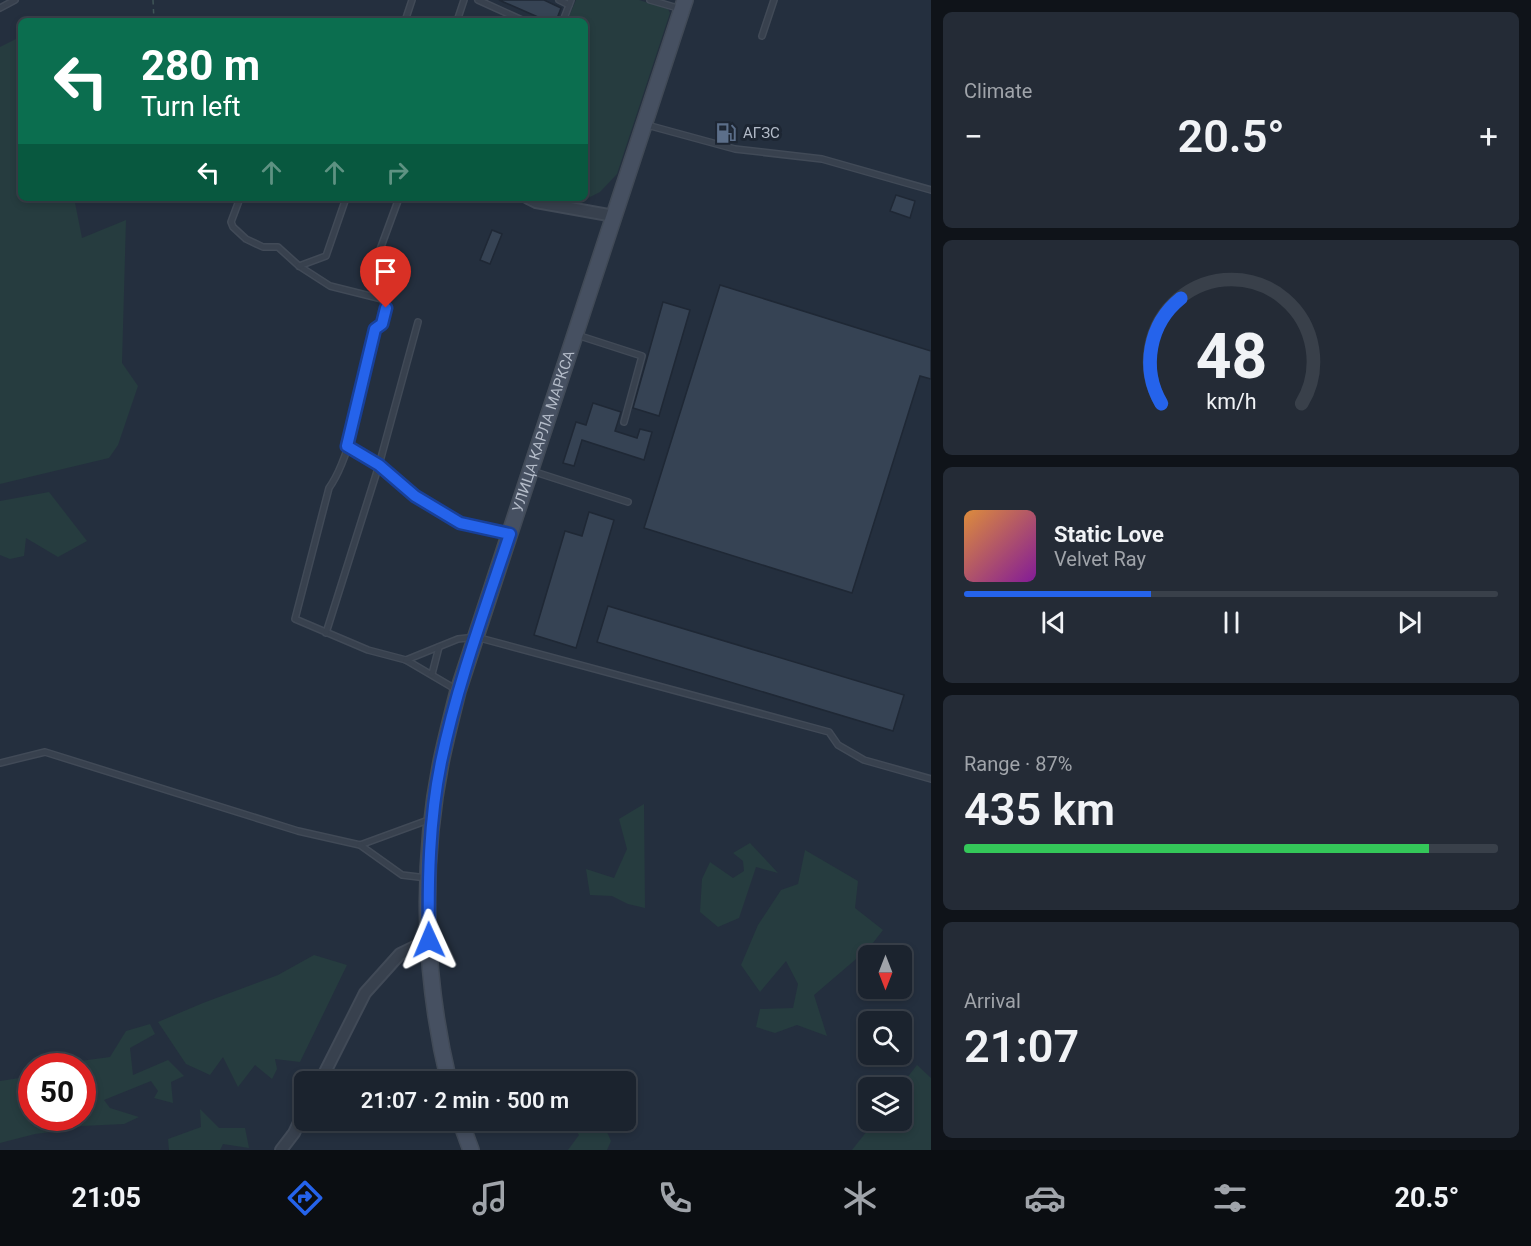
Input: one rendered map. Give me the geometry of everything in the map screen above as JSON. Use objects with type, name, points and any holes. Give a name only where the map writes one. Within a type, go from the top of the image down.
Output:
[{"type":"main road","name":"УЛИЦА КАРЛА МАРКСА","points":[[447,1071],[434,1004],[429,940],[428,878],[441,763],[458,691],[684,5]]},
{"type":"main road","points":[[464,1131],[471,1150]]},
{"type":"street","points":[[534,201],[614,216]]},
{"type":"street","points":[[326,1071],[365,993],[400,954],[429,940]]},
{"type":"street","points":[[281,1150],[295,1131]]},
{"type":"lane","points":[[0,8],[15,0]]},
{"type":"lane","points":[[406,18],[412,0]]},
{"type":"lane","points":[[458,18],[464,0]]},
{"type":"lane","points":[[478,0],[517,18]]},
{"type":"lane","points":[[559,0],[570,2],[563,18]]},
{"type":"lane","points":[[650,0],[684,5]]},
{"type":"lane","points":[[762,36],[774,0]]},
{"type":"lane","points":[[644,124],[735,149],[822,159],[931,190]]},
{"type":"lane","points":[[239,201],[231,222],[233,227],[246,239],[263,247],[278,247],[298,266],[330,286],[382,299],[386,308],[382,324],[375,329],[347,446],[337,476],[329,488],[295,619],[368,650],[406,660],[458,691]]},
{"type":"lane","points":[[298,266],[326,256],[345,201]]},
{"type":"lane","points":[[378,255],[398,201]]},
{"type":"lane","points":[[326,633],[379,465],[418,322]]},
{"type":"lane","points":[[576,334],[642,356],[624,422]]},
{"type":"lane","points":[[347,446],[379,465],[415,496],[460,523],[510,534]]},
{"type":"lane","points":[[531,470],[628,502]]},
{"type":"lane","points":[[406,660],[458,639],[476,637],[829,732],[838,745],[864,760],[931,779]]},
{"type":"lane","points":[[432,674],[439,647]]},
{"type":"lane","points":[[0,763],[45,752],[298,831],[360,846],[402,875],[428,878]]},
{"type":"lane","points":[[360,846],[433,819]]},
{"type":"path","points":[[153,0],[154,18]]},
{"type":"green space","points":[[576,0],[639,0],[668,9],[670,13],[617,174],[600,192],[588,198],[588,18],[568,18]]},
{"type":"green space","points":[[16,39],[18,40],[18,201],[75,201],[82,238],[126,220],[122,363],[138,386],[118,445],[109,458],[0,484],[0,47]]},
{"type":"green space","points":[[49,492],[87,541],[58,557],[26,538],[24,556],[10,559],[0,555],[0,501]]},
{"type":"green space","points":[[644,804],[645,908],[628,904],[612,896],[590,895],[586,869],[614,878],[627,849],[619,819]]},
{"type":"green space","points":[[750,843],[778,873],[756,867],[739,918],[718,927],[700,912],[702,879],[710,862],[733,878],[744,871],[743,861],[733,853]]},
{"type":"green space","points":[[805,850],[858,881],[855,908],[883,930],[871,945],[858,945],[858,957],[814,995],[827,1036],[797,1025],[775,1033],[756,1027],[760,1009],[793,1008],[798,984],[786,961],[760,992],[741,965],[758,925],[781,890],[798,884]]},
{"type":"green space","points":[[314,955],[347,965],[300,1062],[275,1059],[277,1069],[272,1079],[255,1065],[238,1087],[223,1057],[210,1075],[186,1064],[158,1022],[278,975]]},
{"type":"green space","points":[[150,1024],[155,1034],[130,1048],[133,1075],[168,1060],[184,1076],[171,1082],[173,1103],[154,1098],[158,1091],[151,1081],[104,1100],[110,1108],[139,1117],[124,1124],[96,1125],[96,1059],[110,1057],[126,1031]]},
{"type":"green space","points":[[917,1065],[931,1078],[931,1150],[852,1150],[867,1131],[912,1131],[912,1077],[908,1077]]},
{"type":"green space","points":[[18,1078],[18,1131],[59,1131],[35,1134],[0,1143],[0,1081]]},
{"type":"green space","points":[[200,1109],[219,1128],[245,1128],[249,1148],[223,1144],[220,1150],[169,1150],[168,1139],[201,1127]]},
{"type":"green space","points":[[576,1131],[606,1131],[611,1141],[607,1150],[568,1150],[579,1135]]},
{"type":"building","points":[[499,0],[544,0],[561,8],[557,18],[540,18]]},
{"type":"building","points":[[896,195],[915,201],[910,218],[890,211]]},
{"type":"building","points":[[492,230],[502,234],[490,264],[480,260]]},
{"type":"building","points":[[720,285],[931,351],[931,379],[920,376],[852,593],[644,528]]},
{"type":"building","points":[[663,302],[690,310],[659,416],[633,408]]},
{"type":"building","points":[[593,403],[621,412],[615,431],[637,438],[640,429],[652,432],[644,460],[582,440],[574,466],[563,463],[576,422],[586,425]]},
{"type":"building","points":[[589,512],[614,520],[576,648],[534,635],[565,531],[582,536]]},
{"type":"building","points":[[608,606],[904,695],[893,731],[597,642]]},
{"type":"place","name":"АГЗС","points":[[726,133]]},
{"type":"route","points":[[386,308],[382,324],[375,329],[347,446],[379,465],[415,496],[460,523],[510,534],[458,691],[441,763],[428,878],[429,940]]}]
